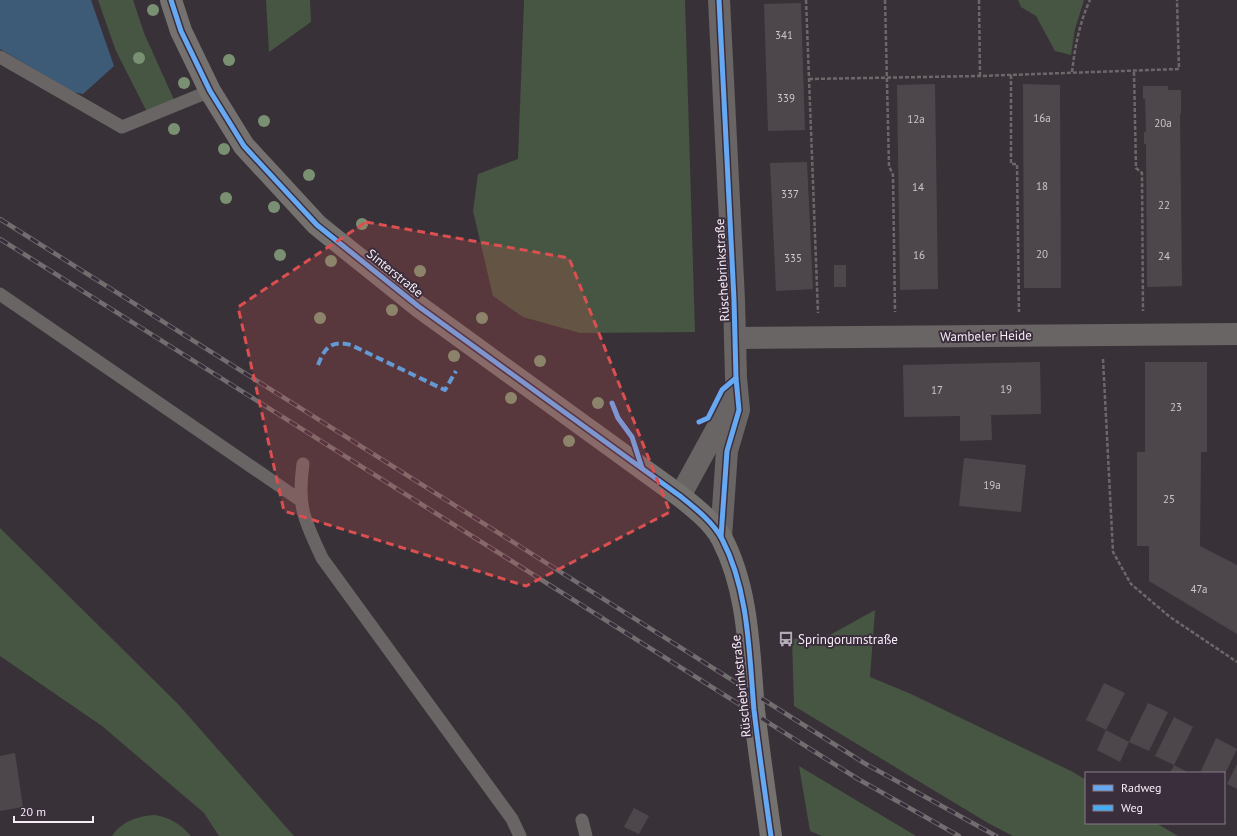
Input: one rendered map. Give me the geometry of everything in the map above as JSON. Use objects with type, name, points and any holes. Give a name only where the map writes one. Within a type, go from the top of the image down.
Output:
[{"type":"street","name":"Sinterstraße","points":[[170,0],[181,31],[210,91],[244,146],[317,225],[418,306],[680,496]]},
{"type":"street","name":"Rüschebrinkstraße","points":[[719,0],[736,338],[736,378],[740,410],[727,451],[721,538]]},
{"type":"street","name":"Wambeler Heide","points":[[736,338],[1237,334]]},
{"type":"street","name":"Rüschebrinkstraße","points":[[736,378],[727,410],[680,496],[698,511],[721,538],[735,568],[742,598],[758,742],[771,836]]},
{"type":"lane","points":[[0,57],[122,127],[210,91]]},
{"type":"lane","points":[[0,294],[300,500]]},
{"type":"lane","points":[[303,464],[300,500],[304,520],[322,558],[512,819],[520,836]]},
{"type":"lane","points":[[582,820],[586,836]]},
{"type":"path","points":[[806,0],[818,316]]},
{"type":"path","points":[[885,0],[889,166],[893,175],[895,315]]},
{"type":"path","points":[[978,0],[980,76]]},
{"type":"path","points":[[1072,72],[1075,42],[1083,14],[1090,0]]},
{"type":"path","points":[[809,79],[980,76],[1072,72],[1134,72],[1179,69],[1177,0]]},
{"type":"path","points":[[1134,72],[1136,168],[1142,173],[1142,311]]},
{"type":"path","points":[[1011,75],[1011,164],[1017,164],[1019,312]]},
{"type":"path","points":[[1102,335],[1113,552],[1131,584],[1170,617],[1237,662]]},
{"type":"highlighted area","points":[[366,222],[569,258],[670,512],[526,586],[284,511],[238,307]]},
{"type":"green space","points":[[98,0],[133,0],[144,33],[175,102],[147,112],[116,51]]},
{"type":"green space","points":[[266,0],[310,0],[311,22],[269,52]]},
{"type":"green space","points":[[524,0],[685,0],[695,332],[580,333],[523,317],[493,296],[473,211],[478,174],[518,159]]},
{"type":"green space","points":[[1018,0],[1084,0],[1075,29],[1071,55],[1055,51],[1036,16],[1021,7]]},
{"type":"green space","points":[[0,528],[178,704],[294,836],[219,836],[204,813],[102,726],[0,656]]},
{"type":"green space","points":[[875,610],[870,677],[911,694],[1073,772],[1085,779],[1085,824],[1158,824],[1178,836],[1013,836],[988,823],[794,706],[792,639],[828,636]]},
{"type":"green space","points":[[799,766],[916,836],[822,836],[810,831]]},
{"type":"green space","points":[[155,815],[175,822],[191,836],[112,836],[116,831],[131,820]]},
{"type":"water","points":[[0,0],[91,0],[114,66],[83,94],[73,92],[0,49]]},
{"type":"building","points":[[801,3],[805,130],[768,131],[764,4]]},
{"type":"building","points":[[935,84],[938,289],[900,290],[897,85]]},
{"type":"building","points":[[1023,84],[1060,85],[1061,288],[1024,288]]},
{"type":"building","points":[[1143,86],[1168,86],[1168,90],[1181,90],[1182,286],[1147,287],[1146,144],[1144,144],[1144,132],[1146,132]]},
{"type":"building","points":[[807,162],[813,289],[776,291],[770,163]]},
{"type":"building","points":[[834,265],[846,265],[846,287],[834,287]]},
{"type":"building","points":[[1040,362],[1041,414],[991,415],[992,440],[960,441],[960,416],[904,417],[903,365]]},
{"type":"building","points":[[1145,362],[1207,362],[1207,452],[1201,452],[1200,546],[1237,565],[1237,634],[1149,581],[1149,546],[1137,546],[1137,452],[1145,452]]},
{"type":"building","points":[[964,458],[1026,465],[1021,512],[959,506]]},
{"type":"building","points":[[1104,683],[1125,693],[1106,730],[1086,720]]},
{"type":"building","points":[[1148,703],[1168,712],[1149,751],[1129,742]]},
{"type":"building","points":[[1174,717],[1193,727],[1174,765],[1155,756]]},
{"type":"building","points":[[1106,730],[1129,742],[1120,762],[1097,750]]},
{"type":"building","points":[[1216,738],[1237,749],[1225,774],[1225,772],[1200,772]]},
{"type":"building","points":[[15,753],[23,807],[0,811],[0,756]]},
{"type":"building","points":[[1237,764],[1237,789],[1227,784]]},
{"type":"building","points":[[1174,765],[1187,772],[1170,772]]},
{"type":"building","points":[[634,808],[649,816],[639,834],[624,827]]},
{"type":"railway","points":[[0,219],[864,763],[996,836]]},
{"type":"railway","points":[[0,239],[858,779],[959,836]]},
{"type":"marked path","points":[[318,365],[326,349],[338,343],[351,345],[445,390],[456,371]]},
{"type":"cycle path","points":[[171,0],[181,31],[210,91],[244,146],[317,225],[418,306],[692,505],[714,527],[722,539],[731,559],[743,601],[749,645],[754,710],[771,836]]},
{"type":"cycle path","points":[[719,0],[734,300],[736,378],[739,410],[727,451],[721,537]]},
{"type":"cycle path","points":[[699,422],[708,418],[722,390],[736,378]]},
{"type":"cycle path","points":[[612,403],[618,418],[632,437],[642,468]]},
{"type":"place","name":"Springorumstraße","points":[[786,639]]}]
